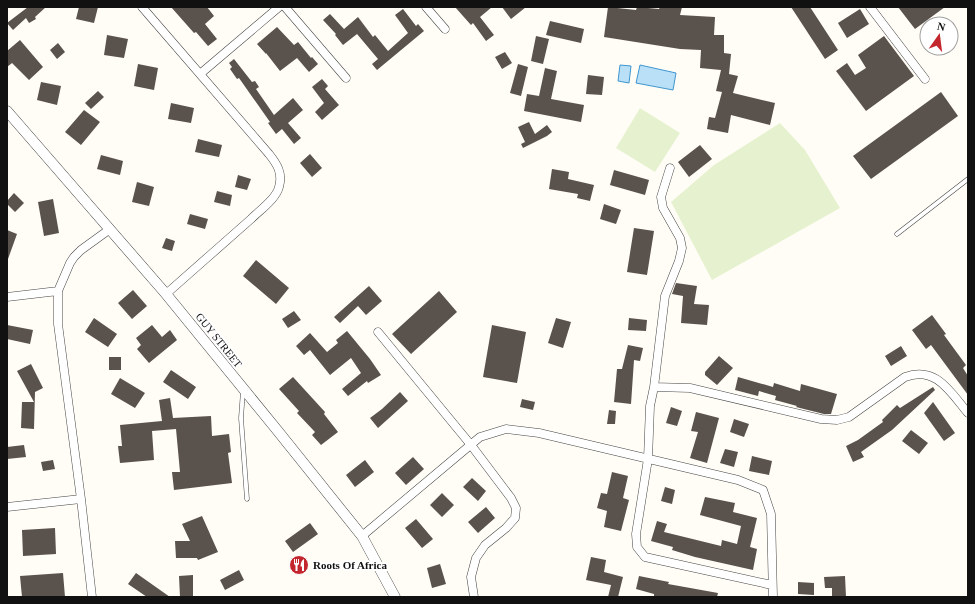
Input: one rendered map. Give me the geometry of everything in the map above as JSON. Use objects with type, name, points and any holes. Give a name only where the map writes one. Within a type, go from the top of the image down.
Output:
[{"type":"street","points":[[142,7],[269,154],[278,166],[281,175],[279,188],[273,198],[166,294]]},
{"type":"street","points":[[200,74],[279,7]]},
{"type":"street","points":[[285,7],[346,78]]},
{"type":"street","points":[[426,7],[445,30]]},
{"type":"street","points":[[870,7],[925,79]]},
{"type":"street","name":"GUY STREET","points":[[7,111],[166,294],[362,536],[395,597]]},
{"type":"street","points":[[670,168],[662,197],[663,208],[680,238],[682,248],[679,261],[665,296],[654,387],[650,406],[648,459],[636,534],[637,548],[645,557],[772,585]]},
{"type":"street","points":[[92,597],[58,324],[58,291],[74,257],[110,230]]},
{"type":"street","points":[[7,296],[58,291]]},
{"type":"street","points":[[378,332],[470,445],[511,498],[516,508],[515,518],[506,528],[485,545],[476,558],[471,577],[474,597]]},
{"type":"street","points":[[654,387],[690,388],[821,419],[837,420],[849,416],[905,377],[913,374],[924,373],[940,381],[968,413]]},
{"type":"street","points":[[362,536],[480,437],[506,429],[539,434],[738,480],[763,490],[770,514],[773,597]]},
{"type":"street","points":[[7,507],[81,499]]},
{"type":"lane","points":[[897,234],[968,179]]},
{"type":"lane","points":[[244,389],[241,418],[247,499]]},
{"type":"green space","points":[[640,108],[680,133],[655,172],[616,148]]},
{"type":"green space","points":[[780,123],[805,150],[840,208],[712,280],[671,202],[714,165]]},
{"type":"water","points":[[620,65],[631,66],[629,83],[618,81]]},
{"type":"water","points":[[640,65],[676,73],[673,90],[636,83]]},
{"type":"building","points":[[28,7],[46,7],[35,17],[36,19],[29,23],[26,18],[13,30],[7,23]]},
{"type":"building","points":[[79,7],[98,7],[94,23],[76,19]]},
{"type":"building","points":[[171,7],[207,7],[214,16],[205,24],[217,39],[208,46],[196,32],[194,33]]},
{"type":"building","points":[[455,7],[492,7],[480,17],[494,35],[486,41],[473,23],[471,25]]},
{"type":"building","points":[[502,7],[526,7],[511,19]]},
{"type":"building","points":[[608,7],[636,10],[637,7],[659,9],[660,7],[682,7],[680,15],[715,17],[714,35],[724,35],[724,53],[731,54],[729,74],[738,76],[733,93],[775,103],[770,125],[731,115],[728,133],[707,129],[709,117],[715,118],[722,92],[716,91],[721,70],[700,68],[701,50],[680,49],[604,37]]},
{"type":"building","points":[[791,7],[810,7],[838,50],[825,59]]},
{"type":"building","points":[[898,7],[945,7],[933,16],[919,16],[919,26],[915,29]]},
{"type":"building","points":[[403,9],[416,26],[418,24],[424,31],[377,70],[372,64],[378,59],[357,34],[343,45],[335,35],[336,34],[323,20],[330,14],[344,29],[358,17],[373,37],[375,35],[388,51],[408,33],[395,15]]},
{"type":"building","points":[[860,9],[869,24],[847,38],[838,23]]},
{"type":"building","points":[[550,21],[584,29],[581,43],[546,35]]},
{"type":"building","points":[[277,27],[294,45],[298,42],[318,64],[309,72],[297,58],[280,71],[257,44]]},
{"type":"building","points":[[107,35],[128,39],[124,58],[104,55]]},
{"type":"building","points":[[536,36],[549,39],[543,64],[531,61]]},
{"type":"building","points":[[884,36],[914,76],[866,111],[836,71],[847,63],[855,75],[866,68],[858,55]]},
{"type":"building","points":[[20,40],[43,67],[29,80],[12,63],[7,67],[7,51]]},
{"type":"building","points":[[58,43],[65,52],[57,59],[50,50]]},
{"type":"building","points":[[505,52],[512,63],[502,69],[495,57]]},
{"type":"building","points":[[234,59],[252,82],[255,81],[259,87],[256,89],[274,115],[293,98],[303,110],[288,123],[301,138],[294,144],[282,129],[276,134],[268,123],[270,122],[239,78],[237,79],[230,69],[232,67],[229,63]]},
{"type":"building","points":[[138,64],[158,68],[154,90],[134,86]]},
{"type":"building","points":[[518,64],[528,67],[521,96],[510,93]]},
{"type":"building","points":[[545,68],[557,71],[551,99],[584,105],[581,122],[524,111],[527,94],[539,96]]},
{"type":"building","points":[[588,75],[604,77],[602,95],[586,94]]},
{"type":"building","points":[[322,79],[328,86],[325,89],[339,105],[322,120],[315,112],[324,103],[312,87]]},
{"type":"building","points":[[41,82],[61,86],[57,105],[37,100]]},
{"type":"building","points":[[98,91],[104,97],[91,109],[85,103]]},
{"type":"building","points":[[941,92],[958,116],[871,179],[853,156]]},
{"type":"building","points":[[171,103],[194,108],[191,123],[168,119]]},
{"type":"building","points":[[84,110],[100,122],[81,145],[65,132]]},
{"type":"building","points":[[529,122],[535,134],[547,125],[552,132],[523,148],[521,144],[525,142],[518,127]]},
{"type":"building","points":[[198,139],[222,145],[219,157],[195,152]]},
{"type":"building","points":[[700,145],[712,159],[689,177],[678,162]]},
{"type":"building","points":[[310,154],[322,168],[312,177],[300,163]]},
{"type":"building","points":[[101,155],[123,161],[120,175],[97,169]]},
{"type":"building","points":[[552,169],[569,172],[568,179],[594,185],[590,201],[577,198],[578,194],[549,189]]},
{"type":"building","points":[[614,170],[649,180],[645,195],[610,185]]},
{"type":"building","points":[[238,175],[251,179],[247,190],[235,187]]},
{"type":"building","points":[[137,182],[154,187],[149,206],[132,202]]},
{"type":"building","points":[[217,191],[232,195],[230,206],[214,202]]},
{"type":"building","points":[[14,193],[24,203],[15,212],[7,204],[7,201]]},
{"type":"building","points":[[53,199],[59,233],[44,236],[38,202]]},
{"type":"building","points":[[604,204],[621,210],[616,224],[600,219]]},
{"type":"building","points":[[190,214],[208,219],[205,229],[187,224]]},
{"type":"building","points":[[634,228],[654,231],[647,275],[627,272]]},
{"type":"building","points":[[7,230],[17,234],[8,259],[7,259]]},
{"type":"building","points":[[166,238],[175,241],[172,251],[162,248]]},
{"type":"building","points":[[256,260],[289,288],[276,304],[243,276]]},
{"type":"building","points":[[676,283],[697,286],[694,304],[709,305],[707,325],[681,323],[683,296],[672,294]]},
{"type":"building","points":[[369,286],[382,301],[366,315],[358,306],[340,323],[334,317]]},
{"type":"building","points":[[133,290],[147,306],[132,319],[118,303]]},
{"type":"building","points":[[439,291],[457,312],[411,354],[392,334]]},
{"type":"building","points":[[294,311],[301,320],[288,328],[282,319]]},
{"type":"building","points":[[932,315],[946,334],[944,335],[966,365],[963,368],[968,376],[968,395],[931,345],[926,349],[912,330]]},
{"type":"building","points":[[94,318],[117,334],[108,347],[85,332]]},
{"type":"building","points":[[556,318],[571,322],[563,348],[548,343]]},
{"type":"building","points":[[629,318],[647,320],[646,331],[628,330]]},
{"type":"building","points":[[7,325],[33,330],[30,344],[7,339]]},
{"type":"building","points":[[152,325],[162,337],[170,330],[177,340],[149,363],[137,349],[141,345],[136,338]]},
{"type":"building","points":[[492,325],[526,332],[517,383],[483,377]]},
{"type":"building","points":[[347,331],[381,375],[368,383],[367,381],[348,396],[342,389],[361,373],[351,358],[330,375],[310,350],[304,355],[296,346],[310,333],[327,352],[338,343],[336,340]]},
{"type":"building","points":[[628,345],[643,348],[640,361],[634,360],[631,404],[614,402],[617,369],[622,369]]},
{"type":"building","points":[[901,346],[907,356],[891,366],[885,356]]},
{"type":"building","points":[[719,356],[733,368],[717,385],[705,375],[705,372]]},
{"type":"building","points":[[109,357],[121,357],[121,370],[109,370]]},
{"type":"building","points":[[31,364],[43,388],[35,392],[34,429],[21,428],[22,402],[34,402],[17,371]]},
{"type":"building","points":[[171,370],[196,387],[188,399],[163,382]]},
{"type":"building","points":[[293,377],[325,412],[324,414],[338,432],[321,445],[312,435],[315,432],[297,413],[299,411],[279,389]]},
{"type":"building","points":[[738,377],[773,387],[774,383],[800,391],[801,384],[837,394],[831,414],[824,414],[775,400],[776,396],[759,391],[758,396],[735,390]]},
{"type":"building","points":[[120,378],[145,393],[135,408],[111,394]]},
{"type":"building","points":[[933,387],[935,390],[892,430],[861,452],[864,457],[853,462],[846,446],[858,440],[883,422],[882,420],[897,405],[900,408]]},
{"type":"building","points":[[400,392],[408,401],[378,428],[370,418]]},
{"type":"building","points":[[170,398],[173,418],[211,416],[212,436],[229,434],[231,452],[228,453],[232,483],[174,490],[172,472],[180,472],[176,429],[152,431],[154,460],[120,463],[118,446],[122,446],[120,425],[162,421],[159,400]]},
{"type":"building","points":[[522,399],[535,402],[533,410],[520,407]]},
{"type":"building","points":[[933,402],[955,433],[944,441],[924,413]]},
{"type":"building","points":[[671,407],[682,411],[677,426],[666,423]]},
{"type":"building","points":[[609,410],[616,411],[615,424],[607,424]]},
{"type":"building","points":[[696,412],[719,418],[707,463],[690,458],[698,432],[691,431]]},
{"type":"building","points":[[734,419],[749,424],[744,437],[730,432]]},
{"type":"building","points":[[911,430],[928,443],[919,454],[902,441]]},
{"type":"building","points":[[24,445],[26,457],[7,459],[7,447]]},
{"type":"building","points":[[725,449],[738,452],[734,467],[720,463]]},
{"type":"building","points":[[752,456],[772,461],[769,475],[749,471]]},
{"type":"building","points":[[413,457],[424,469],[406,485],[395,473]]},
{"type":"building","points":[[53,460],[55,469],[43,471],[41,462]]},
{"type":"building","points":[[365,460],[374,472],[355,487],[346,475]]},
{"type":"building","points":[[612,472],[628,476],[623,498],[629,500],[621,531],[604,527],[607,511],[597,508],[601,493],[607,494]]},
{"type":"building","points":[[472,478],[486,491],[478,501],[463,487]]},
{"type":"building","points":[[665,487],[675,490],[672,504],[661,501]]},
{"type":"building","points":[[442,493],[454,505],[442,517],[430,505]]},
{"type":"building","points":[[705,497],[735,503],[733,512],[757,518],[750,547],[757,549],[753,570],[695,557],[672,550],[673,547],[651,541],[657,521],[667,524],[664,532],[721,546],[722,540],[737,544],[741,526],[700,515]]},
{"type":"building","points":[[486,507],[495,518],[478,533],[468,522]]},
{"type":"building","points":[[202,516],[218,552],[198,560],[197,558],[176,558],[175,541],[190,541],[182,524]]},
{"type":"building","points":[[416,519],[433,539],[422,548],[405,528]]},
{"type":"building","points":[[310,523],[318,534],[293,552],[285,541]]},
{"type":"building","points":[[55,528],[56,554],[23,556],[22,530]]},
{"type":"building","points":[[591,557],[606,560],[604,572],[623,577],[618,597],[608,597],[611,585],[586,580]]},
{"type":"building","points":[[440,564],[446,584],[432,588],[427,568]]},
{"type":"building","points":[[239,570],[244,580],[225,590],[220,580]]},
{"type":"building","points":[[63,573],[65,597],[22,597],[20,576]]},
{"type":"building","points":[[136,573],[170,597],[147,597],[128,584]]},
{"type":"building","points":[[193,575],[193,597],[180,597],[179,576]]},
{"type":"building","points":[[639,576],[669,582],[668,584],[718,593],[717,597],[654,597],[654,594],[636,589]]},
{"type":"building","points":[[845,576],[846,597],[832,597],[832,588],[825,588],[824,577]]},
{"type":"building","points":[[798,582],[814,583],[814,595],[798,594]]},
{"type":"place","name":"Roots Of Africa","points":[[299,565]]}]
